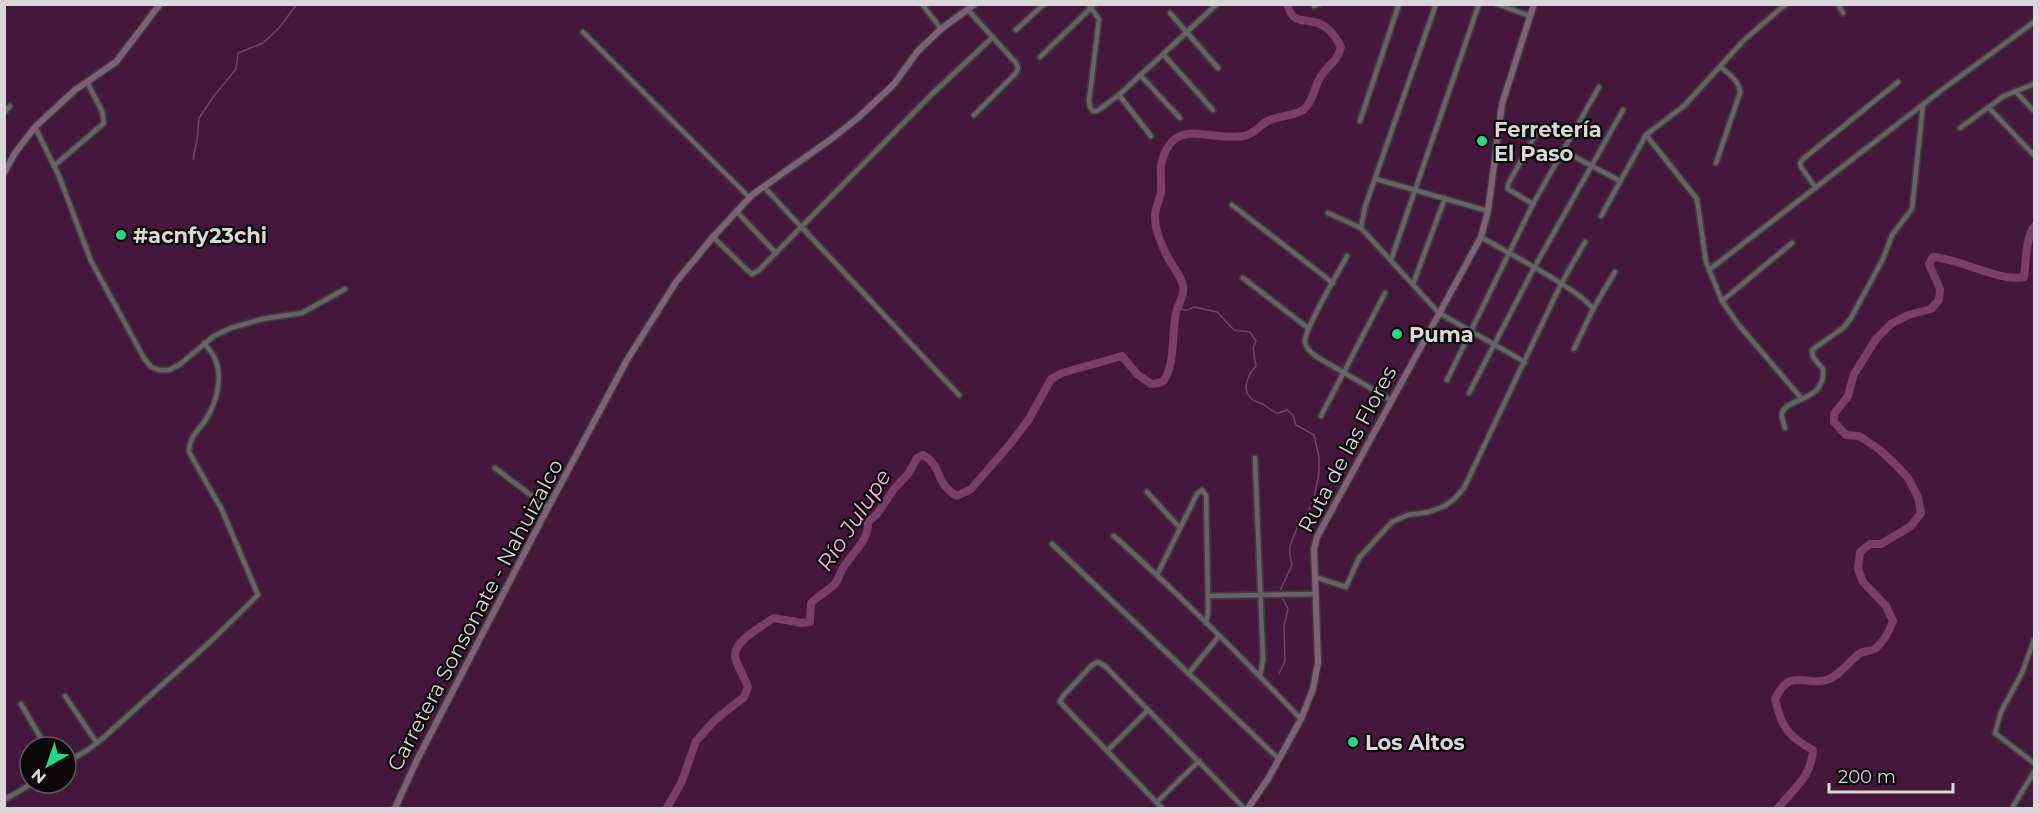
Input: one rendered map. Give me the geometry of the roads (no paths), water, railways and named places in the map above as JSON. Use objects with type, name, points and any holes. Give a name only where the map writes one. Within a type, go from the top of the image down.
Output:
[{"type":"street","points":[[4,173],[15,153],[35,127],[70,95],[116,62],[160,4]]},
{"type":"street","points":[[922,4],[941,29]]},
{"type":"street","name":"Carretera Sonsonate - Nahuizalco","points":[[395,808],[471,654],[548,508],[640,338],[666,296],[713,237],[749,197],[860,116],[894,84],[918,51],[941,29],[975,4]]},
{"type":"street","points":[[1016,30],[1044,4]]},
{"type":"street","points":[[1040,57],[1092,6],[1099,19],[1099,25],[1090,107],[1093,111],[1097,111],[1119,95],[1217,4]]},
{"type":"street","points":[[1360,121],[1399,4]]},
{"type":"street","points":[[1361,228],[1362,216],[1436,4]]},
{"type":"street","points":[[1391,260],[1479,4]]},
{"type":"street","points":[[1497,4],[1530,16]]},
{"type":"street","name":"Ruta de las Flores","points":[[1246,808],[1263,787],[1301,719],[1316,678],[1318,663],[1314,549],[1317,537],[1481,237],[1488,211],[1502,104],[1534,4]]},
{"type":"street","points":[[1601,216],[1646,135],[1685,105],[1744,40],[1786,4]]},
{"type":"street","points":[[1838,4],[1843,13]]},
{"type":"street","points":[[968,10],[1018,68],[1016,74],[974,115]]},
{"type":"street","points":[[1170,13],[1218,68]]},
{"type":"street","points":[[1709,270],[2034,22]]},
{"type":"street","points":[[583,32],[749,197]]},
{"type":"street","points":[[713,237],[752,274],[758,271],[937,89],[993,37]]},
{"type":"street","points":[[1163,54],[1213,110]]},
{"type":"street","points":[[1716,163],[1740,93],[1737,82],[1721,67]]},
{"type":"street","points":[[1140,75],[1180,118]]},
{"type":"street","points":[[54,166],[104,123],[102,111],[87,82]]},
{"type":"street","points":[[1816,188],[1801,167],[1800,163],[1803,159],[1898,82]]},
{"type":"street","points":[[1960,129],[1988,107],[2015,91],[2034,84]]},
{"type":"street","points":[[1447,380],[1533,204],[1599,87]]},
{"type":"street","points":[[2015,91],[2034,111]]},
{"type":"street","points":[[1119,95],[1151,136]]},
{"type":"street","points":[[1785,428],[1782,413],[1786,408],[1818,388],[1823,376],[1823,369],[1812,350],[1843,328],[1851,318],[1883,259],[1892,235],[1912,209],[1923,105]]},
{"type":"street","points":[[4,113],[10,106]]},
{"type":"street","points":[[1988,107],[2034,155]]},
{"type":"street","points":[[1469,393],[1534,268],[1623,110]]},
{"type":"street","points":[[35,127],[54,166],[91,261],[144,358],[151,366],[159,370],[169,370],[179,365],[204,343],[231,328],[262,319],[302,313],[345,289]]},
{"type":"street","points":[[1533,204],[1508,189],[1508,184],[1540,127]]},
{"type":"street","points":[[1646,135],[1697,200],[1706,262],[1722,301],[1738,324],[1802,399]]},
{"type":"street","points":[[1564,151],[1620,181]]},
{"type":"street","points":[[1376,179],[1488,211]]},
{"type":"street","points":[[763,186],[959,394]]},
{"type":"street","points":[[1413,284],[1445,198]]},
{"type":"street","points":[[1232,205],[1333,283]]},
{"type":"street","points":[[736,211],[776,253]]},
{"type":"street","points":[[1328,213],[1361,228],[1439,313],[1525,362]]},
{"type":"street","points":[[1481,237],[1562,285],[1590,303],[1593,309]]},
{"type":"street","points":[[1315,577],[1346,587],[1359,558],[1392,522],[1408,515],[1429,512],[1454,499],[1471,475],[1585,242]]},
{"type":"street","points":[[1722,301],[1792,243]]},
{"type":"street","points":[[1347,256],[1308,328],[1305,336],[1307,347],[1317,357],[1391,400]]},
{"type":"street","points":[[1574,349],[1593,309],[1615,272]]},
{"type":"street","points":[[1243,278],[1308,328]]},
{"type":"street","points":[[1321,416],[1385,293]]},
{"type":"street","points":[[78,755],[97,743],[210,642],[258,595],[222,510],[189,452],[191,440],[207,418],[218,387],[219,370],[215,357],[204,343]]},
{"type":"street","points":[[1255,458],[1263,659],[1260,676]]},
{"type":"street","points":[[495,468],[548,508]]},
{"type":"street","points":[[1157,575],[1197,494],[1202,490],[1206,495],[1208,596],[1206,623]]},
{"type":"street","points":[[1147,492],[1180,528]]},
{"type":"street","points":[[1114,536],[1157,575],[1301,719]]},
{"type":"street","points":[[1053,544],[1279,759]]},
{"type":"street","points":[[1208,596],[1316,594]]},
{"type":"street","points":[[1188,674],[1219,636]]},
{"type":"street","points":[[2034,640],[2018,682],[2001,712],[1995,733],[2034,762]]},
{"type":"street","points":[[1162,808],[1060,702],[1092,665],[1098,662],[1105,666],[1246,808]]},
{"type":"street","points":[[65,696],[97,743]]},
{"type":"street","points":[[21,704],[39,735]]},
{"type":"street","points":[[1107,751],[1148,710]]},
{"type":"street","points":[[1157,802],[1199,761]]},
{"type":"street","points":[[2012,808],[2034,772]]},
{"type":"street","points":[[4,800],[18,792]]},
{"type":"waterway","points":[[193,159],[199,118],[236,69],[238,53],[263,43],[279,28],[297,4]]},
{"type":"waterway","name":"Río Julupe","points":[[667,808],[682,781],[696,741],[715,720],[744,697],[748,687],[735,656],[739,645],[750,634],[774,618],[802,623],[810,622],[811,603],[835,583],[863,541],[868,522],[908,474],[917,458],[923,455],[929,459],[945,486],[957,496],[971,489],[1011,443],[1029,419],[1051,379],[1062,373],[1122,356],[1137,374],[1151,384],[1164,380],[1168,374],[1172,357],[1176,312],[1183,290],[1181,279],[1159,237],[1155,220],[1161,193],[1161,165],[1166,149],[1174,140],[1183,135],[1231,137],[1247,135],[1270,120],[1297,113],[1305,108],[1319,80],[1335,61],[1341,47],[1326,27],[1295,18],[1287,4]]},
{"type":"waterway","points":[[1778,808],[1805,775],[1812,760],[1813,750],[1797,740],[1787,730],[1780,717],[1775,699],[1786,683],[1831,678],[1859,654],[1874,649],[1882,642],[1893,621],[1886,606],[1863,582],[1858,569],[1860,552],[1870,544],[1881,544],[1911,526],[1921,513],[1918,497],[1908,478],[1879,449],[1859,436],[1846,435],[1834,422],[1834,414],[1848,396],[1854,374],[1876,339],[1891,324],[1908,315],[1931,309],[1939,300],[1940,289],[1929,264],[1933,257],[2003,276],[2024,277],[2028,243],[2034,227]]},
{"type":"waterway","points":[[1177,307],[1186,310],[1194,307],[1217,312],[1234,330],[1250,332],[1256,341],[1253,348],[1256,366],[1250,374],[1246,387],[1249,396],[1276,413],[1287,410],[1293,415],[1296,425],[1314,435],[1319,457],[1319,474],[1313,502],[1307,513],[1298,521],[1290,545],[1292,565],[1280,591]]},
{"type":"waterway","points":[[1279,674],[1285,661],[1284,626],[1288,609],[1282,597]]},
{"type":"place","name":"Ferretería El Paso","points":[[1482,141]]},
{"type":"place","name":"#acnfy23chi","points":[[121,235]]},
{"type":"place","name":"Puma","points":[[1397,334]]},
{"type":"place","name":"Los Altos","points":[[1353,742]]}]
